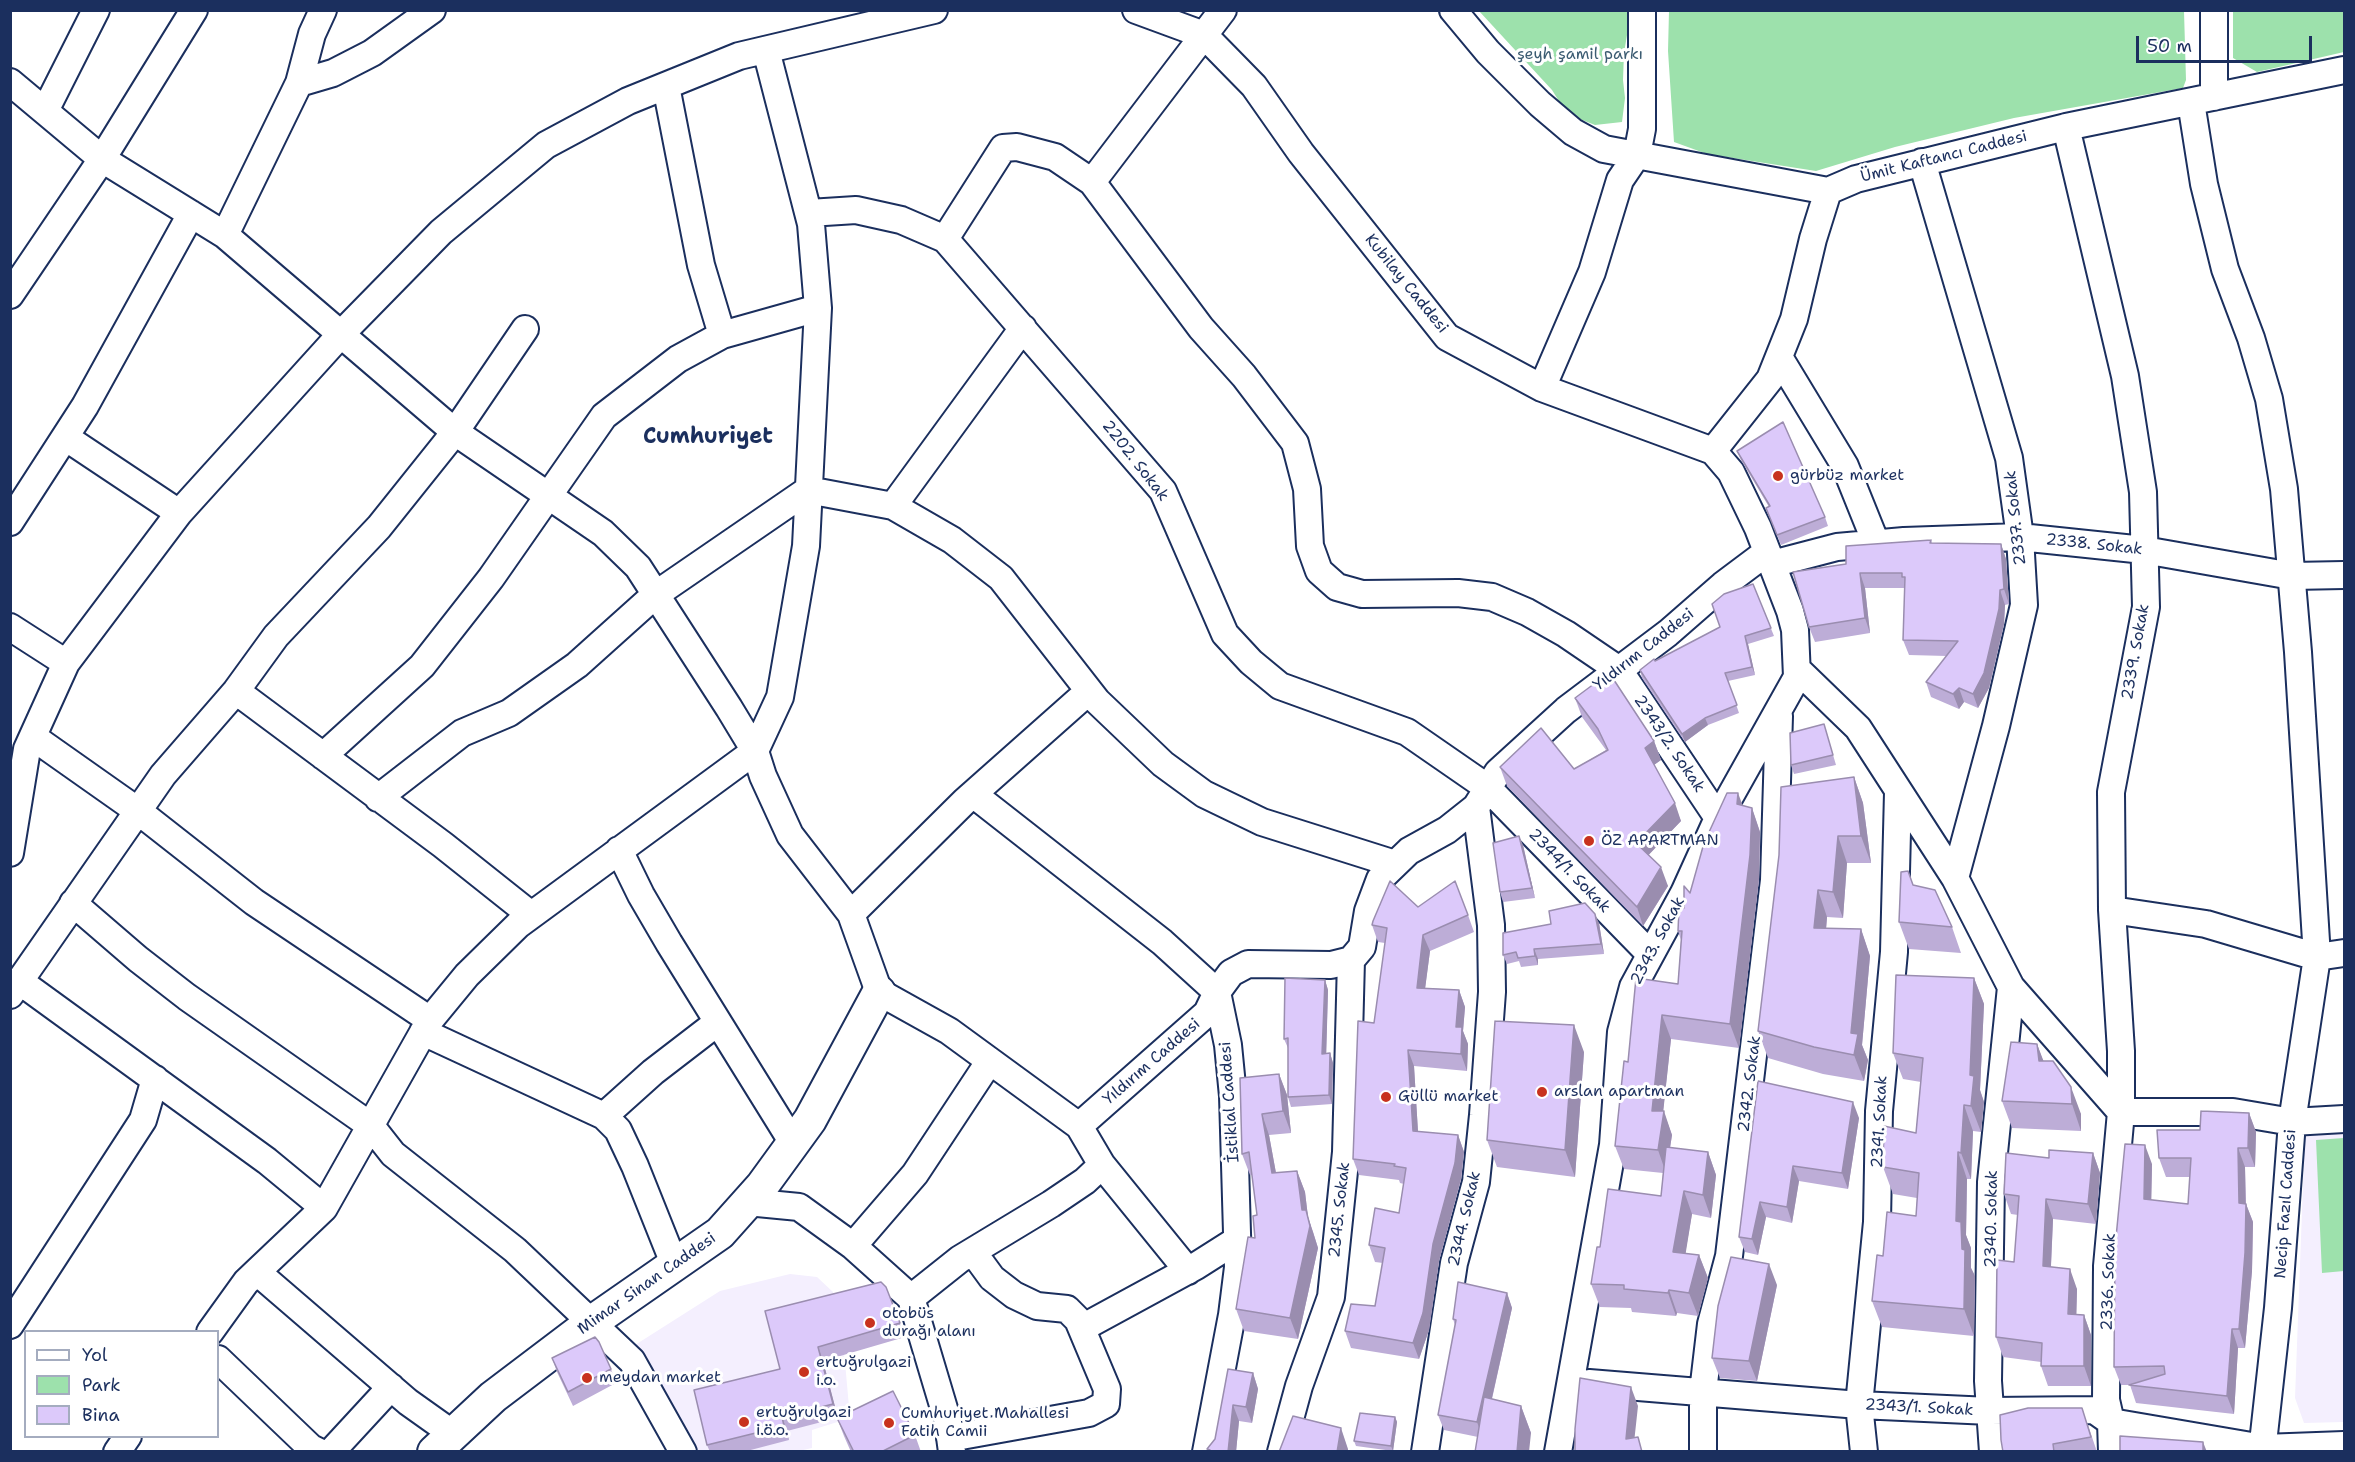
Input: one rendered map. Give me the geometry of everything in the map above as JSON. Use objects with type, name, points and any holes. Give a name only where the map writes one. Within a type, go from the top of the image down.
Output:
[{"type":"street","points":[[45,111],[96,10]]},
{"type":"street","points":[[10,295],[102,159],[194,10]]},
{"type":"street","points":[[225,235],[299,83],[312,34],[323,10]]},
{"type":"street","points":[[299,83],[333,73],[372,53],[432,10]]},
{"type":"street","points":[[10,853],[18,764],[33,737],[66,663],[179,513],[342,333],[441,232],[546,145],[628,101],[739,57],[934,10]]},
{"type":"street","points":[[1136,10],[1204,35]]},
{"type":"street","points":[[1092,182],[1223,10]]},
{"type":"street","points":[[1453,10],[1488,52],[1540,104],[1573,132],[1604,149],[1828,191],[1813,239],[1794,319],[1770,379],[1713,451],[1731,472],[1770,558],[1795,630],[1797,669],[1858,728],[1955,878],[2011,987],[2121,1112],[2233,1112],[2292,1122],[2344,1119]]},
{"type":"street","points":[[1542,388],[1592,272],[1620,180],[1637,155],[1642,129],[1642,10]]},
{"type":"street","name":"Necip Fazıl Caddesi","points":[[2214,10],[2203,99],[2204,184],[2225,269],[2251,338],[2269,399],[2284,489],[2292,576],[2317,957],[2292,1122],[2278,1308],[2262,1450]]},
{"type":"street","name":"Kubilay Caddesi","points":[[1204,35],[1254,86],[1301,153],[1447,337],[1542,388],[1713,451]]},
{"type":"street","points":[[211,1330],[246,1282],[324,1208],[426,1026],[467,975],[531,915],[754,751],[780,698],[806,546],[818,309],[809,213],[766,50]]},
{"type":"street","name":"Ümit Kaftancı Caddesi","points":[[1828,191],[1856,179],[2066,127],[2344,70]]},
{"type":"street","points":[[10,81],[102,159],[225,235],[455,432],[603,533],[638,567],[754,751],[790,835],[851,914],[879,992],[949,1031],[1079,1126],[1102,1165],[1188,1271]]},
{"type":"street","points":[[666,86],[701,265],[722,335]]},
{"type":"street","name":"2339. Sokak","points":[[2066,127],[2125,376],[2143,492],[2146,607],[2111,792],[2112,910],[2121,1051],[2121,1112]]},
{"type":"street","points":[[945,239],[1003,148],[1017,147],[1055,157],[1092,182],[1201,328],[1244,376],[1295,443],[1307,489],[1310,546],[1319,571],[1337,587],[1362,594],[1458,593],[1492,597],[1527,612],[1566,634],[1619,670]]},
{"type":"street","name":"2337. Sokak","points":[[1922,162],[2009,458],[2020,537],[2024,605],[1996,726],[1955,878]]},
{"type":"street","name":"2202. Sokak","points":[[809,213],[856,210],[901,220],[945,239],[1162,491],[1225,634],[1251,662],[1280,686],[1407,732],[1482,797]]},
{"type":"street","points":[[10,522],[65,437],[191,214]]},
{"type":"street","points":[[323,756],[422,666],[491,578],[604,416],[678,359],[722,335],[818,309]]},
{"type":"street","points":[[893,506],[1023,328]]},
{"type":"street","points":[[324,1208],[267,1161],[155,1079],[16,989],[163,775],[236,691],[276,636],[379,527],[455,432],[525,330]]},
{"type":"street","points":[[1779,357],[1845,466],[1876,543]]},
{"type":"street","points":[[65,437],[179,513]]},
{"type":"street","points":[[378,798],[462,733],[509,713],[577,665],[656,595],[808,490],[893,506],[952,540],[1001,578],[1089,692],[1163,764],[1204,794],[1262,822],[1395,864]]},
{"type":"street","name":"2338. Sokak","points":[[1770,558],[1876,543],[2020,537],[2144,550],[2292,576],[2344,575]]},
{"type":"street","name":"Yıldırım Caddesi","points":[[1079,1126],[1207,1014],[1216,992],[1231,973],[1248,964],[1331,965],[1351,960],[1362,947],[1368,911],[1380,879],[1408,851],[1447,830],[1482,797],[1498,772],[1566,710],[1770,558]]},
{"type":"street","points":[[10,627],[66,663]]},
{"type":"street","name":"2343. Sokak","points":[[1558,1452],[1613,1145],[1621,1032],[1633,987],[1684,893],[1719,818],[1779,713],[1797,677],[1797,669]]},
{"type":"street","name":"2343/2. Sokak","points":[[1619,670],[1719,818]]},
{"type":"street","points":[[236,691],[531,915]]},
{"type":"street","points":[[851,914],[973,794],[1089,692]]},
{"type":"street","name":"2342. Sokak","points":[[1703,1452],[1703,1392],[1711,1324],[1729,1256],[1774,880],[1779,713]]},
{"type":"street","points":[[33,737],[138,811],[254,902],[426,1026],[604,1116],[618,1130],[636,1166],[675,1266]]},
{"type":"street","name":"2341. Sokak","points":[[1864,1452],[1859,1405],[1877,1222],[1879,1111],[1894,952],[1898,792]]},
{"type":"street","points":[[973,794],[1162,942],[1216,992]]},
{"type":"street","name":"2344/1. Sokak","points":[[1482,797],[1650,954]]},
{"type":"street","name":"2344. Sokak","points":[[1425,1452],[1454,1263],[1476,1182],[1483,1114],[1492,992],[1491,925],[1482,797]]},
{"type":"street","points":[[619,850],[646,904],[793,1143]]},
{"type":"street","points":[[73,903],[178,990],[370,1126],[393,1154],[515,1250],[632,1361],[683,1452]]},
{"type":"street","points":[[2112,910],[2206,924],[2317,957],[2344,953]]},
{"type":"street","name":"2345. Sokak","points":[[1281,1452],[1299,1386],[1331,1297],[1346,1152],[1351,960]]},
{"type":"street","name":"2340. Sokak","points":[[1993,1452],[1988,1381],[1991,1182],[2011,987]]},
{"type":"street","name":"Mimar Sinan Caddesi","points":[[443,1443],[493,1398],[592,1322],[720,1233],[747,1202],[816,1110],[879,992]]},
{"type":"street","name":"İstiklal Caddesi","points":[[1206,1452],[1232,1315],[1238,1267],[1233,1096],[1228,1045],[1216,992]]},
{"type":"street","points":[[604,1116],[653,1072],[718,1022]]},
{"type":"street","points":[[853,1246],[915,1174],[989,1062]]},
{"type":"street","points":[[10,1325],[143,1120],[155,1079]]},
{"type":"street","name":"2336. Sokak","points":[[2112,1452],[2111,1422],[2106,1400],[2107,1266],[2121,1112]]},
{"type":"street","points":[[911,1298],[973,1252],[1051,1204],[1102,1165]]},
{"type":"street","points":[[747,1202],[799,1207],[853,1246],[911,1298],[948,1422],[951,1445],[1089,1413],[1106,1404],[1107,1389],[1078,1320],[1066,1309],[1037,1306],[1014,1295],[992,1278],[973,1252]]},
{"type":"street","points":[[1082,1328],[1188,1271],[1237,1240]]},
{"type":"street","points":[[257,1272],[391,1387],[443,1443]]},
{"type":"street","points":[[219,1360],[311,1448],[319,1452]]},
{"type":"street","name":"2343/1. Sokak","points":[[1571,1381],[1859,1405],[1990,1411],[2094,1410],[2111,1422],[2262,1450],[2344,1445]]},
{"type":"street","points":[[330,1452],[391,1387]]},
{"type":"street","points":[[117,1452],[127,1438]]},
{"type":"shaded area","points":[[2344,1129],[2344,1422],[2304,1423],[2295,1398],[2305,1131]]},
{"type":"shaded area","points":[[790,1274],[817,1277],[833,1292],[843,1340],[850,1418],[812,1430],[812,1448],[799,1451],[691,1451],[635,1345],[720,1291]]},
{"type":"green space","name":"şeyh şamil parkı","points":[[1479,11],[1631,11],[1624,53],[1625,98],[1622,122],[1595,125],[1567,114],[1552,90]]},
{"type":"green space","points":[[1669,11],[2184,11],[2186,80],[2183,88],[2014,118],[1895,147],[1816,171],[1707,154],[1674,142],[1668,51]]},
{"type":"green space","points":[[2233,11],[2344,11],[2344,52],[2257,72],[2233,58]]},
{"type":"green space","points":[[2344,1138],[2344,1271],[2322,1273],[2316,1140]]},
{"type":"building","name":"gürbüz market","points":[[1783,422],[1825,517],[1777,535],[1766,508],[1770,506],[1737,451]]},
{"type":"building","points":[[1931,540],[1930,543],[2001,544],[2004,589],[2000,590],[1999,609],[1984,673],[1973,694],[1959,688],[1953,694],[1926,682],[1958,641],[1903,640],[1905,577],[1902,577],[1902,573],[1860,573],[1865,618],[1809,627],[1793,572],[1846,564],[1846,546]]},
{"type":"building","points":[[1753,584],[1771,628],[1745,636],[1752,667],[1725,673],[1737,705],[1705,718],[1682,734],[1640,670],[1654,659],[1655,661],[1720,627],[1712,604],[1724,594]]},
{"type":"building","points":[[1606,675],[1609,679],[1612,677],[1654,741],[1645,748],[1675,803],[1636,843],[1661,867],[1637,907],[1500,767],[1541,728],[1574,769],[1608,750],[1598,729],[1575,698]]},
{"type":"building","points":[[1824,724],[1833,755],[1791,765],[1790,733]]},
{"type":"building","points":[[1854,777],[1861,836],[1838,836],[1833,892],[1818,890],[1814,928],[1861,929],[1851,1033],[1858,1034],[1854,1055],[1814,1047],[1758,1031],[1779,855],[1781,787]]},
{"type":"building","points":[[1727,793],[1738,793],[1737,804],[1752,808],[1750,855],[1730,1024],[1662,1015],[1652,1111],[1664,1111],[1658,1150],[1615,1146],[1624,1061],[1628,1062],[1636,978],[1678,984],[1682,931],[1678,931],[1679,908],[1684,908],[1684,886],[1690,893],[1704,843]]},
{"type":"building","points":[[1519,836],[1532,888],[1500,892],[1493,843]]},
{"type":"building","points":[[1908,871],[1913,885],[1935,890],[1952,927],[1899,922],[1901,872]]},
{"type":"building","points":[[1390,881],[1418,907],[1455,881],[1468,915],[1423,935],[1417,988],[1459,990],[1456,1027],[1462,1027],[1461,1054],[1408,1050],[1413,1131],[1458,1135],[1455,1163],[1433,1244],[1423,1313],[1413,1343],[1345,1331],[1351,1304],[1375,1306],[1385,1248],[1369,1245],[1375,1208],[1399,1213],[1406,1168],[1394,1166],[1395,1164],[1353,1159],[1358,1021],[1374,1023],[1387,928],[1372,925]]},
{"type":"building","points":[[1585,903],[1595,914],[1601,944],[1534,949],[1535,956],[1518,958],[1516,952],[1503,955],[1503,933],[1551,924],[1549,911]]},
{"type":"building","points":[[1896,975],[1974,978],[1970,1075],[1974,1076],[1971,1106],[1964,1105],[1961,1153],[1958,1152],[1956,1221],[1961,1222],[1962,1249],[1965,1250],[1964,1309],[1872,1301],[1877,1255],[1883,1256],[1887,1212],[1916,1216],[1919,1173],[1883,1167],[1884,1126],[1916,1133],[1923,1058],[1893,1053]]},
{"type":"building","points":[[1285,978],[1325,980],[1322,1054],[1330,1053],[1329,1095],[1288,1097],[1288,1038],[1284,1039]]},
{"type":"building","name":"arslan apartman","points":[[1495,1021],[1574,1025],[1565,1150],[1487,1140]]},
{"type":"building","points":[[2011,1042],[2037,1044],[2039,1061],[2053,1061],[2071,1087],[2072,1104],[2002,1101]]},
{"type":"building","points":[[1279,1074],[1283,1111],[1262,1114],[1272,1173],[1297,1171],[1302,1210],[1306,1210],[1310,1226],[1290,1318],[1236,1309],[1248,1237],[1255,1238],[1253,1216],[1257,1215],[1249,1152],[1242,1154],[1240,1078]]},
{"type":"building","points":[[1758,1081],[1853,1102],[1842,1173],[1793,1166],[1787,1207],[1760,1202],[1752,1239],[1739,1237]]},
{"type":"building","points":[[2201,1111],[2249,1113],[2248,1148],[2238,1148],[2239,1203],[2246,1204],[2245,1253],[2239,1329],[2232,1329],[2227,1396],[2129,1385],[2165,1374],[2164,1366],[2114,1367],[2115,1248],[2125,1144],[2145,1145],[2144,1199],[2188,1204],[2191,1158],[2159,1158],[2157,1130],[2200,1130]]},
{"type":"building","points":[[1666,1147],[1708,1152],[1703,1195],[1684,1191],[1673,1252],[1699,1255],[1689,1293],[1624,1289],[1624,1285],[1591,1284],[1597,1247],[1600,1247],[1608,1189],[1661,1196]]},
{"type":"building","points":[[2049,1150],[2093,1153],[2088,1204],[2046,1199],[2043,1266],[2070,1269],[2068,1314],[2084,1315],[2084,1366],[2041,1366],[2042,1343],[1996,1337],[1997,1260],[2014,1262],[2019,1196],[2004,1194],[2006,1153],[2049,1158]]},
{"type":"building","points":[[1731,1257],[1769,1264],[1749,1361],[1712,1358],[1718,1306]]},
{"type":"building","points":[[881,1282],[886,1287],[900,1323],[818,1347],[833,1404],[782,1417],[784,1426],[707,1445],[694,1390],[780,1369],[765,1311]]},
{"type":"building","points":[[1458,1282],[1507,1293],[1477,1422],[1438,1415],[1456,1320],[1453,1319]]},
{"type":"building","points":[[595,1337],[611,1369],[568,1392],[552,1358]]},
{"type":"building","points":[[1228,1369],[1253,1373],[1246,1407],[1233,1405],[1228,1452],[1210,1452],[1207,1449],[1215,1439]]},
{"type":"building","points":[[1580,1378],[1631,1387],[1626,1439],[1638,1437],[1642,1452],[1575,1452]]},
{"type":"building","points":[[893,1391],[915,1435],[881,1452],[854,1452],[837,1418]]},
{"type":"building","points":[[1484,1397],[1521,1406],[1517,1452],[1475,1452]]},
{"type":"building","points":[[2028,1408],[2082,1408],[2091,1437],[2053,1444],[2054,1452],[2003,1452],[2000,1415]]},
{"type":"building","points":[[1360,1413],[1395,1417],[1391,1446],[1354,1441]]},
{"type":"building","points":[[1293,1416],[1341,1428],[1337,1452],[1279,1452]]},
{"type":"building","points":[[2120,1436],[2203,1442],[2203,1452],[2120,1452]]},
{"type":"place","name":"gürbüz market","points":[[1778,476]]},
{"type":"place","name":"ÖZ APARTMAN","points":[[1589,841]]},
{"type":"place","name":"arslan apartman","points":[[1542,1092]]},
{"type":"place","name":"Güllü market","points":[[1386,1097]]},
{"type":"place","name":"otobüs durağı alanı","points":[[870,1323]]},
{"type":"place","name":"ertuğrulgazi i.o.","points":[[804,1372]]},
{"type":"place","name":"meydan market","points":[[587,1378]]},
{"type":"place","name":"ertuğrulgazi i.ö.o.","points":[[744,1422]]},
{"type":"place","name":"Cumhuriyet Mahallesi Fatih Camii","points":[[889,1423]]},
{"type":"district","name":"Cumhuriyet","points":[[708,437]]}]
